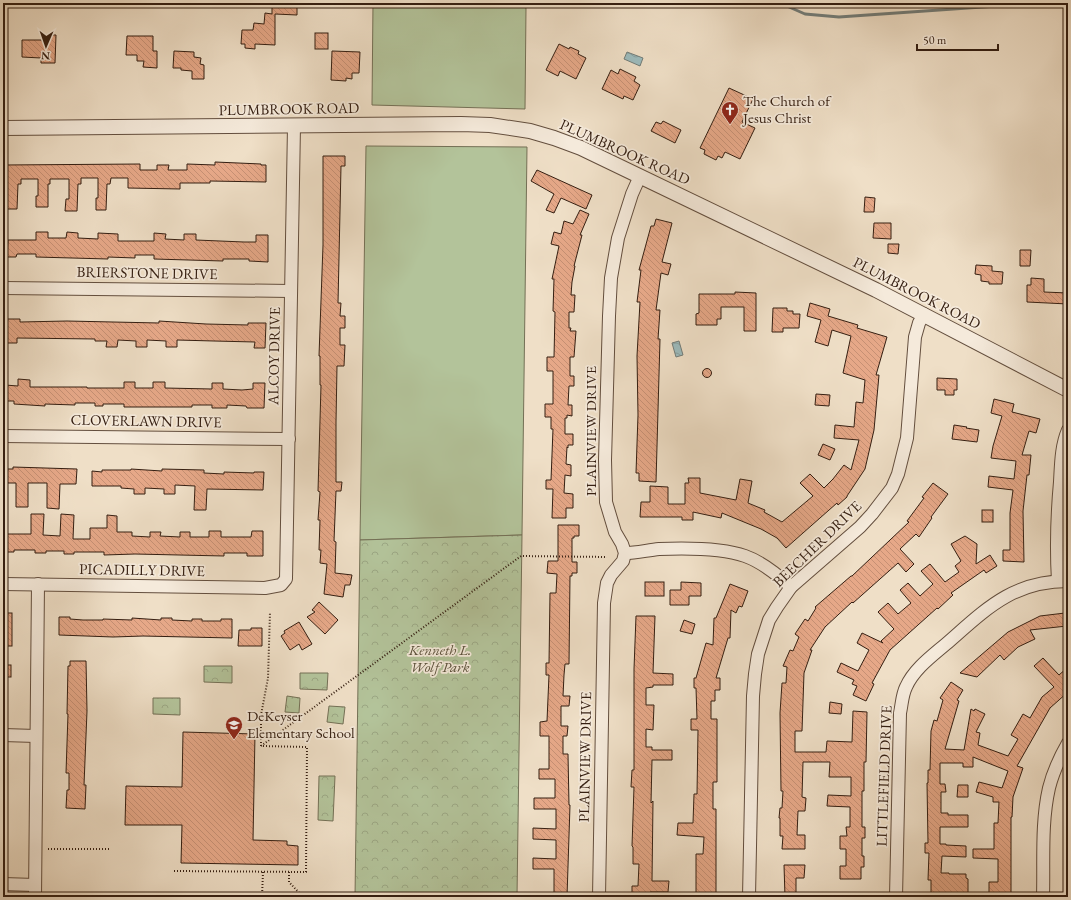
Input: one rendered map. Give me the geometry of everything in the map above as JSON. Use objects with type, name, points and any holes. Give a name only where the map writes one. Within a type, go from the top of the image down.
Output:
[{"type":"street","name":"PLUMBROOK ROAD","points":[[3,128],[461,124],[530,131],[581,148],[846,275],[924,314],[1068,390]]},
{"type":"street","name":"ALCOY DRIVE","points":[[281,585],[286,579],[294,126]]},
{"type":"street","name":"PLAINVIEW DRIVE","points":[[599,897],[604,603],[607,583],[623,560],[625,553],[615,532],[606,502],[605,453],[611,278],[615,250],[630,200],[640,176]]},
{"type":"street","name":"BRIERSTONE DRIVE","points":[[3,288],[291,291]]},
{"type":"street","name":"BEECHER DRIVE","points":[[749,897],[753,696],[758,654],[769,620],[791,587],[860,527],[892,488],[898,474],[907,438],[915,336],[924,314]]},
{"type":"street","name":"LITTLEFIELD DRIVE","points":[[896,897],[900,714],[906,686],[912,677],[928,660],[989,606],[1024,588],[1063,581],[1056,554],[1062,456],[1068,430]]},
{"type":"street","name":"CLOVERLAWN DRIVE","points":[[3,436],[289,439]]},
{"type":"street","points":[[625,553],[670,548],[735,553],[746,556],[762,564],[782,578],[791,587]]},
{"type":"street","name":"PICADILLY DRIVE","points":[[3,584],[264,588],[281,585]]},
{"type":"street","points":[[3,884],[35,891],[38,584]]},
{"type":"street","points":[[3,735],[36,736]]},
{"type":"street","points":[[1043,897],[1046,802],[1054,773],[1068,743]]},
{"type":"path","points":[[261,746],[521,556],[607,557]]},
{"type":"path","points":[[261,746],[261,715],[268,678],[270,612]]},
{"type":"path","points":[[174,871],[306,872],[307,747],[261,746]]},
{"type":"path","points":[[48,849],[111,849]]},
{"type":"path","points":[[262,897],[263,872]]},
{"type":"path","points":[[289,872],[289,882],[303,897]]},
{"type":"green space","points":[[373,3],[511,3],[526,8],[525,109],[372,105]]},
{"type":"green space","points":[[366,146],[527,147],[522,535],[360,540]]},
{"type":"green space","name":"Kenneth L. Wolf Park","points":[[522,535],[517,897],[355,897],[360,540]]},
{"type":"green space","points":[[204,666],[232,666],[232,683],[204,682]]},
{"type":"green space","points":[[300,673],[328,673],[327,690],[300,689]]},
{"type":"green space","points":[[287,696],[300,698],[299,713],[285,712]]},
{"type":"green space","points":[[153,698],[180,698],[180,715],[153,714]]},
{"type":"green space","points":[[329,706],[345,707],[343,724],[327,722]]},
{"type":"green space","points":[[319,776],[335,776],[333,821],[318,820]]},
{"type":"water","points":[[627,52],[643,58],[640,66],[624,59]]},
{"type":"water","points":[[679,341],[683,355],[676,357],[672,343]]},
{"type":"building","points":[[272,3],[297,3],[297,15],[275,14],[275,45],[255,44],[255,49],[245,48],[245,44],[241,44],[242,30],[253,30],[254,23],[264,24],[265,13],[272,14]]},
{"type":"building","points":[[315,33],[328,33],[328,49],[315,49]]},
{"type":"building","points":[[43,35],[56,35],[55,63],[41,63],[41,58],[22,57],[22,40],[43,40]]},
{"type":"building","points":[[127,36],[153,36],[153,51],[157,51],[157,68],[143,67],[144,61],[137,61],[137,55],[126,55]]},
{"type":"building","points":[[559,44],[569,49],[570,47],[579,51],[578,54],[586,58],[576,79],[560,71],[558,76],[546,70]]},
{"type":"building","points":[[174,51],[194,52],[194,57],[201,58],[200,64],[204,65],[204,79],[192,79],[192,71],[181,70],[181,68],[173,68]]},
{"type":"building","points":[[332,51],[360,52],[359,73],[352,73],[352,79],[346,78],[346,81],[331,80]]},
{"type":"building","points":[[620,69],[636,77],[634,81],[640,85],[633,100],[624,96],[623,99],[602,89],[611,70],[618,74]]},
{"type":"building","name":"The Church of Jesus Christ","points":[[729,88],[753,99],[742,122],[755,128],[740,159],[725,152],[722,158],[718,156],[716,160],[704,154],[705,150],[700,148]]},
{"type":"building","points":[[663,121],[681,130],[675,143],[651,131],[656,122],[661,124]]},
{"type":"building","points":[[323,156],[345,156],[345,166],[341,166],[338,303],[341,303],[340,316],[345,316],[345,328],[340,328],[340,345],[345,345],[344,366],[337,366],[336,422],[336,482],[342,482],[341,491],[336,491],[334,541],[336,542],[335,573],[352,575],[350,585],[345,585],[343,597],[324,594],[327,564],[320,563],[321,550],[319,550],[320,520],[318,520],[320,492],[318,491],[321,385],[319,356],[323,245]]},
{"type":"building","points":[[215,162],[266,165],[266,182],[210,181],[210,183],[180,183],[180,189],[128,188],[128,178],[111,178],[110,184],[107,184],[106,210],[96,210],[96,198],[98,198],[98,178],[81,178],[81,184],[78,184],[77,211],[65,211],[66,199],[69,199],[69,179],[50,179],[50,184],[48,184],[48,207],[36,207],[36,196],[38,196],[38,179],[21,179],[21,184],[18,184],[17,209],[6,209],[6,204],[3,204],[3,165],[140,164],[140,170],[157,170],[157,165],[169,165],[168,170],[187,170],[187,164],[215,165]]},
{"type":"building","points":[[537,170],[592,195],[586,209],[561,198],[554,213],[546,210],[554,194],[531,181]]},
{"type":"building","points":[[865,197],[875,198],[874,212],[864,212]]},
{"type":"building","points":[[580,210],[589,214],[580,235],[582,235],[574,266],[572,282],[571,295],[575,295],[574,312],[569,312],[569,328],[571,328],[570,331],[576,331],[574,357],[570,357],[570,376],[574,376],[574,386],[569,386],[568,405],[572,405],[572,416],[567,415],[567,418],[565,418],[565,434],[573,434],[573,445],[568,445],[568,448],[567,447],[566,464],[571,465],[571,476],[565,475],[564,493],[573,494],[573,508],[566,508],[566,518],[552,518],[553,489],[546,489],[546,480],[551,480],[553,429],[551,429],[551,417],[545,417],[545,404],[553,404],[553,371],[547,371],[547,357],[554,357],[555,312],[553,311],[554,279],[552,279],[559,246],[551,244],[554,232],[561,234],[564,221],[573,224]]},
{"type":"building","points":[[656,219],[672,223],[662,262],[671,264],[668,275],[661,273],[656,310],[660,310],[658,339],[660,339],[656,482],[639,481],[639,473],[636,473],[638,415],[637,356],[640,302],[637,302],[641,270],[639,270],[651,226],[654,226]]},
{"type":"building","points":[[874,223],[891,223],[891,239],[873,238]]},
{"type":"building","points":[[36,232],[48,232],[48,238],[66,238],[67,232],[78,233],[78,238],[98,239],[98,233],[118,234],[118,241],[154,241],[154,233],[166,234],[165,239],[184,240],[184,234],[196,234],[196,240],[244,242],[256,242],[256,235],[268,235],[268,262],[249,261],[249,259],[223,259],[223,261],[154,259],[154,255],[135,255],[135,258],[108,257],[108,259],[36,257],[36,254],[17,254],[16,257],[7,257],[8,240],[36,240]]},
{"type":"building","points":[[888,244],[899,244],[898,254],[888,253]]},
{"type":"building","points":[[1020,250],[1031,250],[1030,266],[1020,266]]},
{"type":"building","points":[[976,265],[992,266],[992,271],[1003,272],[1002,284],[989,284],[989,282],[981,281],[981,275],[975,274]]},
{"type":"building","points":[[1031,278],[1044,279],[1044,292],[1068,293],[1068,304],[1027,302],[1027,285],[1031,285]]},
{"type":"building","points":[[735,292],[756,293],[756,331],[744,331],[744,307],[721,307],[721,319],[717,319],[717,325],[696,325],[696,314],[699,313],[699,294],[735,294]]},
{"type":"building","points":[[810,303],[830,309],[828,316],[858,325],[857,328],[887,337],[876,375],[879,375],[874,430],[865,469],[847,497],[838,505],[837,503],[786,548],[777,538],[761,529],[722,513],[721,518],[693,512],[693,520],[682,520],[682,517],[640,517],[641,502],[650,502],[650,486],[668,487],[668,504],[685,504],[685,483],[689,483],[688,478],[700,478],[700,493],[736,500],[740,479],[752,481],[748,503],[765,510],[764,512],[782,522],[813,496],[800,483],[810,474],[824,488],[844,465],[851,470],[859,440],[834,438],[835,425],[854,427],[856,402],[863,403],[865,380],[843,373],[851,336],[832,330],[828,346],[815,342],[821,320],[807,316]]},
{"type":"building","points":[[773,308],[787,308],[787,311],[793,311],[793,314],[800,314],[799,328],[783,328],[783,332],[772,332]]},
{"type":"building","points":[[6,319],[20,319],[20,322],[67,321],[159,323],[159,321],[248,325],[248,323],[266,323],[265,348],[254,348],[255,342],[177,340],[177,347],[166,347],[166,341],[147,340],[147,347],[136,347],[136,341],[118,340],[117,347],[106,347],[107,341],[95,341],[95,339],[17,338],[17,343],[6,343]]},
{"type":"building","points":[[705,369],[709,369],[711,373],[709,377],[705,377],[703,375],[703,371]]},
{"type":"building","points":[[937,378],[957,379],[957,390],[954,390],[954,395],[945,395],[945,390],[937,390]]},
{"type":"building","points":[[18,379],[30,380],[30,387],[87,388],[124,388],[124,382],[135,382],[135,388],[153,388],[153,382],[165,382],[165,388],[212,389],[212,383],[223,383],[223,389],[242,390],[253,389],[253,383],[265,383],[264,408],[247,408],[246,406],[227,405],[227,408],[212,408],[212,405],[192,405],[192,407],[124,407],[124,404],[103,404],[103,406],[95,406],[95,403],[75,403],[75,405],[45,404],[45,406],[14,404],[14,401],[5,401],[5,385],[18,386]]},
{"type":"building","points":[[816,394],[830,395],[829,406],[815,405]]},
{"type":"building","points":[[994,399],[1014,404],[1012,412],[1040,419],[1036,433],[1029,431],[1022,455],[1031,455],[1023,511],[1024,562],[1003,561],[1003,550],[1010,550],[1010,513],[1013,490],[988,487],[989,476],[1014,479],[1016,461],[991,458],[1002,416],[991,413]]},
{"type":"building","points":[[954,425],[979,430],[977,442],[952,439]]},
{"type":"building","points":[[823,444],[835,449],[830,460],[818,455]]},
{"type":"building","points":[[13,467],[77,469],[76,484],[60,484],[59,509],[47,508],[47,483],[28,483],[28,507],[16,507],[16,483],[3,483],[3,469],[13,469]]},
{"type":"building","points":[[131,469],[162,471],[162,469],[204,470],[204,473],[224,474],[224,472],[264,472],[263,490],[207,489],[206,510],[194,510],[195,486],[175,485],[175,494],[164,494],[164,489],[145,488],[145,494],[134,494],[134,489],[121,488],[121,486],[92,486],[92,471],[102,472],[102,470]]},
{"type":"building","points":[[933,483],[948,494],[931,517],[932,518],[919,537],[916,534],[900,549],[914,564],[906,572],[898,563],[825,627],[810,650],[812,650],[804,673],[802,731],[795,731],[795,752],[826,752],[827,741],[852,742],[853,711],[867,712],[866,762],[864,762],[864,791],[862,791],[862,827],[865,827],[865,838],[862,838],[862,856],[864,856],[864,867],[861,867],[861,879],[840,879],[840,866],[846,866],[846,849],[840,849],[840,836],[847,836],[846,827],[850,827],[850,807],[827,806],[828,795],[851,796],[851,777],[829,777],[830,762],[803,762],[802,797],[806,798],[805,811],[798,811],[797,835],[805,835],[805,849],[782,849],[783,836],[780,836],[779,818],[780,808],[782,808],[783,791],[781,791],[780,713],[782,683],[786,683],[787,667],[783,666],[790,650],[793,651],[799,637],[795,634],[805,619],[808,621],[816,608],[815,607],[852,576],[909,522],[907,521]]},
{"type":"building","points":[[982,510],[993,510],[993,522],[982,522]]},
{"type":"building","points":[[31,514],[44,514],[43,535],[60,536],[61,514],[74,515],[73,539],[90,539],[90,528],[107,528],[107,515],[117,516],[117,532],[132,532],[132,536],[150,537],[150,532],[161,532],[160,536],[180,537],[180,532],[190,532],[190,537],[209,537],[209,531],[221,531],[221,537],[251,537],[252,531],[263,531],[263,556],[247,556],[247,553],[224,553],[224,556],[135,554],[104,555],[104,552],[74,552],[74,554],[64,554],[64,551],[46,551],[46,553],[35,553],[35,550],[14,550],[14,552],[3,552],[3,534],[31,534]]},
{"type":"building","points":[[558,525],[579,525],[579,536],[574,536],[574,538],[572,538],[572,562],[577,562],[577,573],[572,573],[572,576],[570,576],[569,664],[565,664],[564,675],[563,696],[570,696],[569,706],[561,706],[561,726],[568,726],[567,736],[563,736],[563,754],[568,754],[570,805],[567,897],[554,897],[554,869],[533,869],[533,858],[556,859],[556,840],[533,839],[533,828],[556,829],[556,809],[534,809],[534,798],[555,798],[555,779],[539,779],[539,769],[549,769],[549,736],[540,736],[540,722],[547,721],[549,675],[546,675],[546,663],[549,663],[550,593],[556,593],[557,574],[547,573],[548,561],[558,561]]},
{"type":"building","points":[[965,536],[977,544],[976,564],[990,555],[997,566],[986,573],[984,570],[951,593],[953,595],[890,650],[872,683],[874,684],[866,701],[853,695],[857,686],[852,684],[854,680],[837,672],[841,663],[858,671],[869,650],[857,643],[862,633],[883,643],[881,641],[894,629],[878,612],[888,603],[898,614],[911,603],[900,590],[908,583],[920,596],[933,584],[921,571],[930,564],[945,582],[959,572],[955,566],[961,561],[951,544]]},
{"type":"building","points":[[645,582],[664,582],[664,596],[645,596]]},
{"type":"building","points":[[681,582],[701,583],[701,596],[689,596],[689,605],[670,605],[670,590],[681,590]]},
{"type":"building","points":[[730,584],[748,591],[742,607],[739,606],[736,613],[731,610],[730,638],[728,638],[716,678],[720,678],[720,690],[715,690],[715,701],[711,701],[711,719],[717,719],[717,782],[713,782],[713,809],[716,809],[716,897],[696,897],[696,854],[703,854],[704,837],[677,835],[678,823],[693,823],[694,794],[697,794],[698,730],[691,730],[691,719],[697,719],[696,688],[694,688],[694,678],[696,678],[706,643],[713,645],[714,618],[716,618]]},
{"type":"building","points":[[319,602],[338,620],[325,634],[307,617],[315,612],[312,610]]},
{"type":"building","points":[[3,613],[12,613],[12,646],[3,646]]},
{"type":"building","points":[[1065,613],[1067,626],[1030,630],[1035,639],[1018,647],[1004,660],[1000,655],[977,677],[960,673],[1008,632],[1040,616]]},
{"type":"building","points":[[636,616],[655,616],[653,673],[673,674],[673,685],[653,685],[653,687],[646,688],[646,705],[654,705],[653,730],[646,729],[646,747],[652,747],[652,750],[672,750],[672,760],[652,760],[652,881],[669,881],[668,892],[650,892],[650,896],[645,897],[632,897],[632,886],[638,886],[639,864],[633,864],[632,846],[634,787],[631,787],[632,770],[634,770],[634,669]]},
{"type":"building","points":[[59,617],[70,617],[70,619],[83,620],[132,620],[132,618],[161,620],[161,618],[172,618],[172,620],[192,621],[192,619],[202,619],[202,621],[221,621],[221,619],[232,619],[232,638],[59,635]]},
{"type":"building","points":[[684,620],[695,624],[692,634],[680,631]]},
{"type":"building","points":[[299,622],[312,644],[302,650],[299,644],[290,650],[281,636],[285,633],[284,631]]},
{"type":"building","points":[[251,628],[262,628],[262,646],[238,646],[239,630],[251,630]]},
{"type":"building","points":[[1043,658],[1059,675],[1068,667],[1068,692],[1050,708],[1017,766],[1023,768],[1013,797],[1011,817],[1011,895],[1010,897],[989,897],[989,882],[998,882],[998,859],[973,858],[973,849],[994,849],[994,823],[998,823],[999,802],[993,802],[993,797],[976,792],[979,782],[1002,788],[1008,771],[973,757],[973,767],[963,767],[963,763],[940,763],[940,784],[945,784],[946,792],[941,792],[941,813],[948,813],[948,815],[968,815],[968,827],[940,827],[940,844],[966,846],[966,857],[942,856],[941,873],[966,874],[966,878],[968,879],[968,895],[931,897],[931,880],[928,880],[929,853],[925,853],[925,843],[928,843],[927,783],[928,770],[930,770],[931,731],[934,720],[937,721],[943,700],[940,698],[951,682],[963,690],[957,700],[959,701],[945,749],[964,750],[971,709],[974,711],[975,709],[985,714],[976,732],[980,733],[978,745],[1008,756],[1018,739],[1011,735],[1023,714],[1030,718],[1042,697],[1054,687],[1034,666]]},
{"type":"building","points":[[70,661],[86,661],[87,711],[84,785],[86,785],[85,809],[66,808],[67,790],[69,790],[69,773],[66,773],[68,666],[70,666]]},
{"type":"building","points":[[3,665],[11,665],[11,677],[3,677]]},
{"type":"building","points":[[830,702],[842,704],[841,714],[829,713]]},
{"type":"building","points":[[183,732],[255,734],[253,840],[287,841],[287,845],[298,846],[298,865],[181,863],[182,825],[125,825],[126,786],[182,787]]},
{"type":"building","points":[[958,785],[968,785],[968,797],[957,797]]},
{"type":"building","points":[[784,865],[805,865],[804,878],[796,878],[796,897],[785,897]]},
{"type":"waterway","points":[[780,3],[805,14],[839,17],[1040,3]]},
{"type":"place","name":"The Church of Jesus Christ","points":[[730,125]]},
{"type":"place","name":"DeKeyser Elementary School","points":[[234,740]]}]
